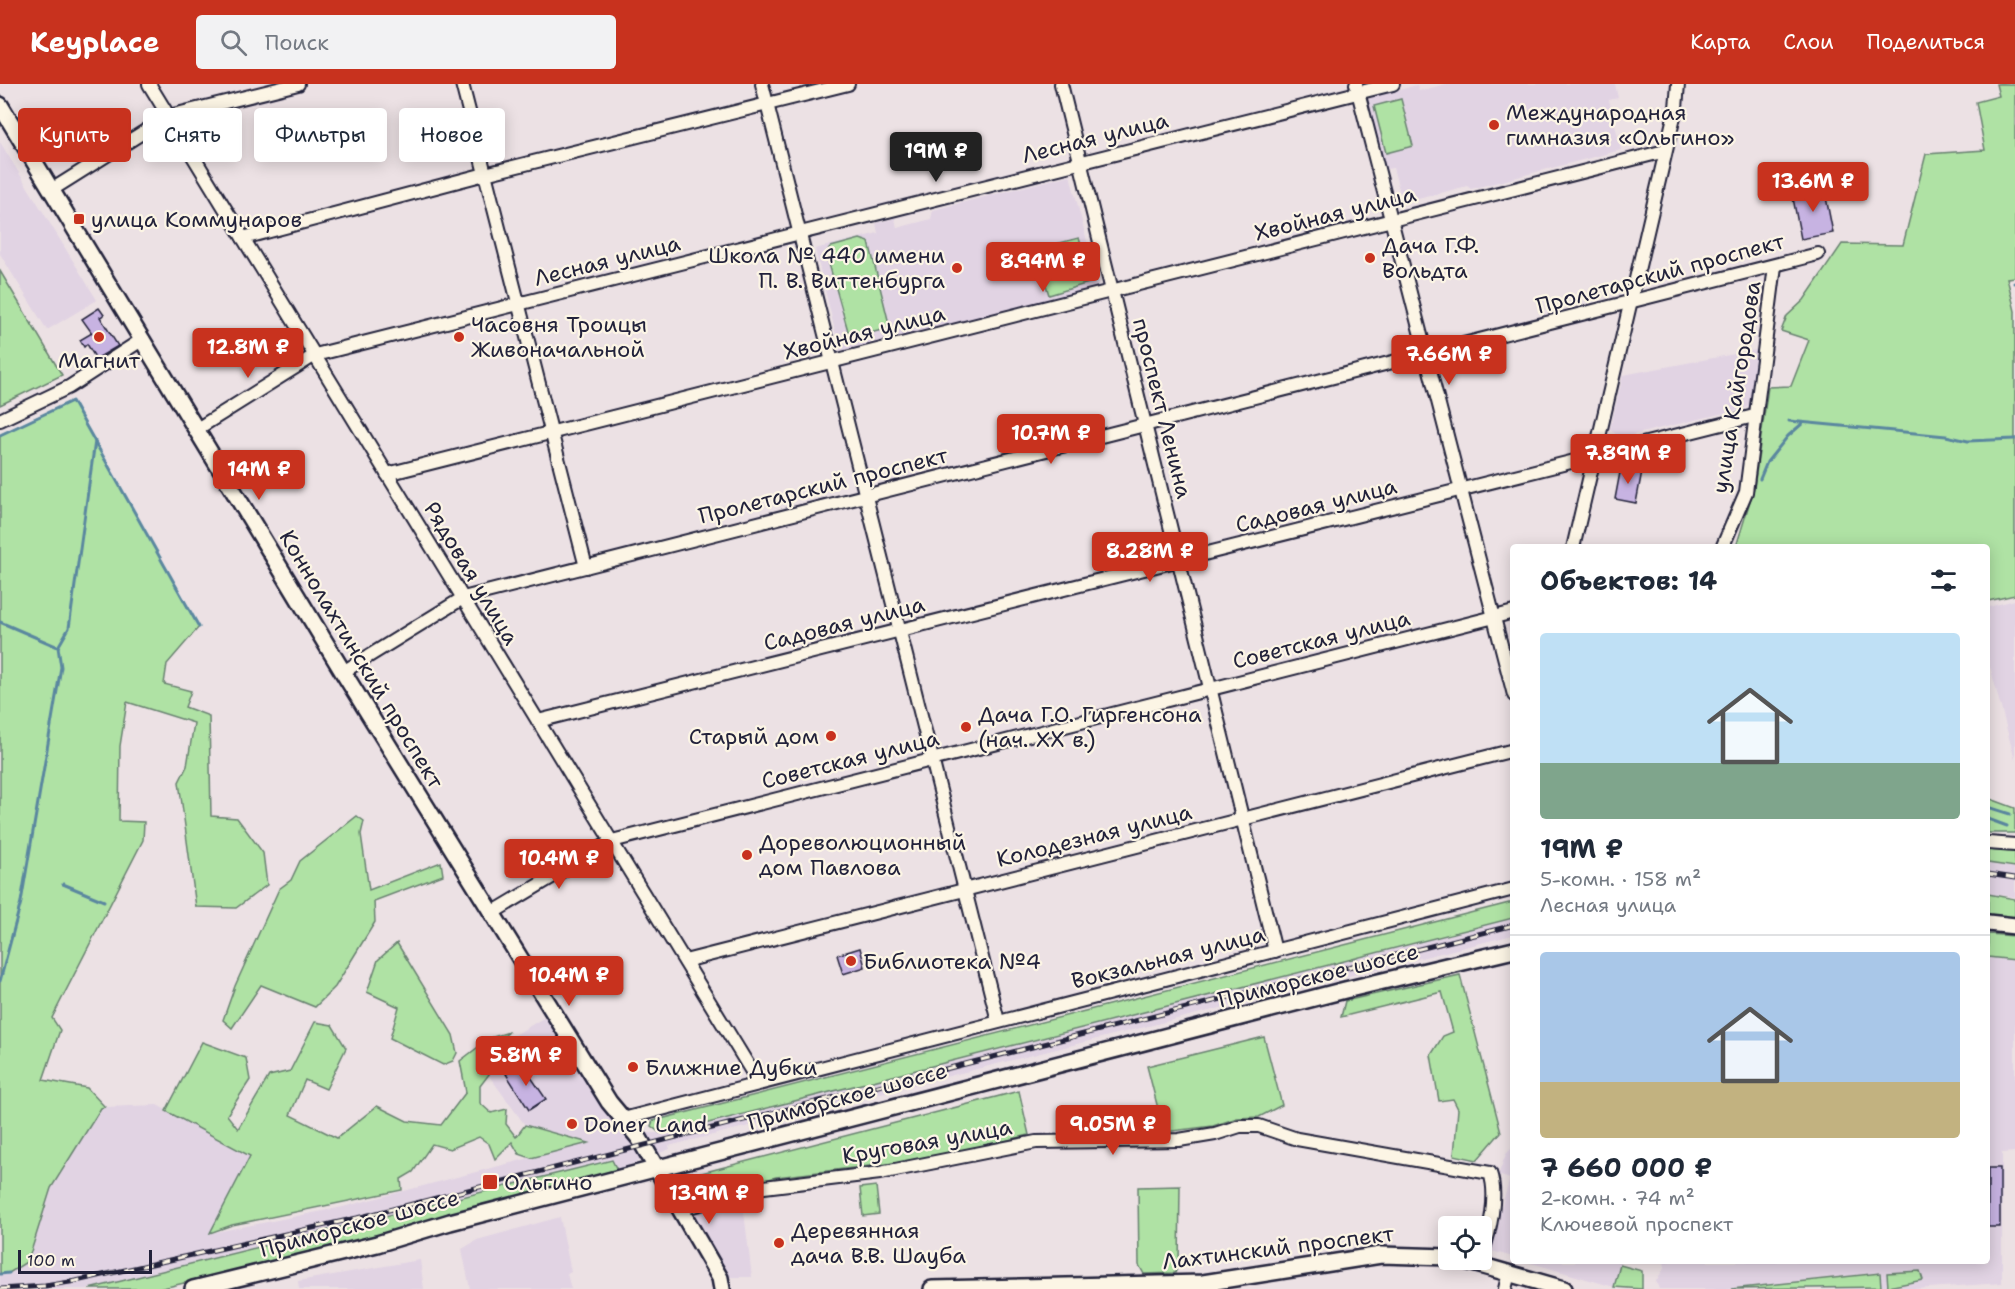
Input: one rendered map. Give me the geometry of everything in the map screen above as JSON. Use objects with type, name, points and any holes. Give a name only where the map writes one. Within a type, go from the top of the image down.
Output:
[{"type":"main road","name":"Коннолахтинский проспект","points":[[0,105],[53,189],[343,672],[602,1092],[639,1138],[658,1169],[720,1278],[722,1289]]},
{"type":"main road","points":[[1990,923],[2015,926]]},
{"type":"main road","name":"Приморское шоссе","points":[[193,1289],[1345,990],[1510,951]]},
{"type":"main road","name":"Лахтинский проспект","points":[[932,1289],[1203,1283],[1381,1255],[1438,1257]]},
{"type":"main road","points":[[1492,1265],[1509,1274],[1564,1289]]},
{"type":"street","name":"Рядовая улица","points":[[149,84],[164,108]]},
{"type":"street","points":[[201,108],[298,84]]},
{"type":"street","points":[[462,84],[586,567]]},
{"type":"street","points":[[762,84],[998,1021]]},
{"type":"street","points":[[243,238],[485,174],[848,84]]},
{"type":"street","name":"проспект Ленина","points":[[1061,84],[1275,951]]},
{"type":"street","name":"Лесная улица","points":[[197,429],[315,355],[1080,163],[1357,88],[1393,84]]},
{"type":"street","points":[[1575,544],[1676,108],[1678,84]]},
{"type":"street","points":[[1357,88],[1510,680]]},
{"type":"street","points":[[53,189],[143,132]]},
{"type":"street","name":"Хвойная улица","points":[[387,474],[1665,151]]},
{"type":"street","name":"Рядовая улица","points":[[197,162],[759,1083]]},
{"type":"street","name":"Пролетарский проспект","points":[[343,672],[463,598],[1818,254]]},
{"type":"street","name":"улица Кайгородова","points":[[1724,544],[1746,492],[1775,266]]},
{"type":"street","points":[[0,420],[69,387],[143,339]]},
{"type":"street","name":"Садовая улица","points":[[538,721],[1754,416]]},
{"type":"street","name":"Советская улица","points":[[492,914],[612,841],[1510,613]]},
{"type":"street","name":"Колодезная улица","points":[[684,961],[1510,751]]},
{"type":"street","points":[[1990,843],[2015,845]]},
{"type":"street","name":"Вокзальная улица","points":[[623,1119],[1510,890]]},
{"type":"street","name":"Круговая улица","points":[[681,1209],[764,1187],[880,1173],[1036,1142],[1169,1140],[1215,1134],[1240,1126],[1259,1126],[1297,1139],[1490,1173],[1494,1184],[1490,1216]]},
{"type":"street","points":[[1505,1289],[1509,1274]]},
{"type":"shaded area","name":"Международная гимназия «Ольгино»","points":[[1446,84],[1615,84],[1618,98],[1609,100],[1621,150],[1471,189],[1467,186],[1403,203],[1393,168],[1385,169],[1367,99],[1417,85],[1419,91]]},
{"type":"shaded area","points":[[0,142],[97,300],[47,330],[0,254]]},
{"type":"shaded area","name":"Школа № 440 имени П. В. Виттенбурга","points":[[1070,175],[1099,288],[895,342],[893,338],[840,351],[815,249],[878,233],[876,223],[895,218],[897,228],[931,219],[933,210]]},
{"type":"shaded area","points":[[1761,349],[1753,406],[1620,438],[1610,429],[1623,375]]},
{"type":"shaded area","points":[[2015,600],[2015,760],[1990,666],[1990,606]]},
{"type":"shaded area","points":[[1990,863],[2015,867],[2015,897],[1990,894]]},
{"type":"shaded area","points":[[1510,919],[1510,936],[669,1146],[670,1149],[617,1170],[611,1160],[89,1289],[0,1289],[0,1274],[9,1273],[28,1261],[51,1188],[101,1108],[105,1107],[157,1105],[251,1156],[211,1233],[343,1207],[587,1143],[525,1125],[476,1058],[550,1014],[619,1124],[610,1133],[660,1133],[908,1073]]},
{"type":"shaded area","points":[[1990,938],[2015,940],[2015,1152],[2002,1153],[2002,1283],[1914,1289],[1659,1289],[1656,1281],[1665,1267],[1664,1264],[1990,1264]]},
{"type":"shaded area","points":[[1510,1150],[1510,1179],[1498,1175],[1506,1154]]},
{"type":"shaded area","points":[[1510,1179],[1510,1256],[1492,1251],[1492,1237]]},
{"type":"shaded area","points":[[743,1204],[752,1277],[727,1277],[689,1214]]},
{"type":"shaded area","points":[[560,1217],[571,1272],[567,1274],[571,1289],[470,1289],[462,1249],[477,1240]]},
{"type":"shaded area","points":[[420,1260],[424,1289],[299,1289],[298,1281]]},
{"type":"shaded area","points":[[1535,1264],[1620,1264],[1614,1287]]},
{"type":"green space","points":[[1996,84],[2015,84],[2015,277],[2007,278],[2015,311],[2015,595],[1990,601],[1990,544],[1737,544],[1754,488],[1768,387],[1791,386],[1809,340],[1781,331],[1787,316],[1804,300],[1842,244],[1903,245],[1926,154],[1985,150],[1976,102],[1999,96]]},
{"type":"green space","points":[[1401,99],[1413,146],[1386,153],[1374,106]]},
{"type":"green space","points":[[1079,238],[1092,282],[1049,295],[1043,275],[1062,269],[1056,244]]},
{"type":"green space","points":[[860,239],[869,242],[890,328],[850,338],[826,253],[831,247]]},
{"type":"green space","points":[[0,271],[62,375],[0,405]]},
{"type":"green space","points":[[72,401],[199,627],[167,664],[164,684],[191,691],[185,707],[209,716],[211,816],[237,818],[263,853],[267,885],[236,908],[196,907],[179,782],[187,766],[194,723],[127,702],[120,746],[119,821],[144,822],[143,840],[52,1018],[60,1030],[43,1080],[87,1088],[105,1107],[101,1108],[51,1188],[28,1261],[9,1273],[0,1274],[0,435]]},
{"type":"green space","points":[[1990,799],[2015,808],[2015,833],[1990,833]]},
{"type":"green space","points":[[357,816],[364,821],[361,834],[369,890],[441,862],[443,875],[374,901],[375,922],[335,987],[315,1007],[261,985],[232,1028],[223,1020],[235,986],[279,889],[291,880],[300,861]]},
{"type":"green space","points":[[1990,850],[2015,852],[2015,867],[1990,863]]},
{"type":"green space","points":[[1990,894],[2015,899],[2015,920],[1990,916]]},
{"type":"green space","points":[[1510,903],[1510,919],[677,1131],[660,1133],[651,1126],[653,1121]]},
{"type":"green space","points":[[1990,934],[2015,936],[2015,960],[1990,957]]},
{"type":"green space","points":[[397,943],[453,1035],[457,1053],[453,1061],[443,1065],[390,1038],[399,1007],[367,992],[378,960]]},
{"type":"green space","points":[[1460,975],[1501,1132],[1477,1160],[1454,1155],[1458,1109],[1453,1099],[1439,1101],[1431,1055],[1443,1036],[1453,1032],[1442,992],[1341,1017],[1345,1001]]},
{"type":"green space","points":[[315,1022],[332,1025],[346,1048],[326,1089],[305,1080],[290,1115],[337,1138],[377,1106],[407,1121],[441,1125],[466,1092],[460,1061],[490,1038],[509,1032],[497,1042],[493,1069],[480,1086],[480,1103],[491,1113],[507,1109],[506,1124],[516,1137],[525,1125],[589,1143],[531,1158],[519,1154],[512,1142],[495,1159],[489,1144],[479,1137],[450,1149],[432,1144],[413,1172],[401,1179],[402,1190],[232,1225],[210,1233],[250,1156],[166,1111],[202,1042],[246,1058],[250,1080],[227,1115],[238,1129],[269,1076],[290,1071]]},
{"type":"green space","points":[[1264,1037],[1282,1105],[1259,1117],[1237,1118],[1213,1126],[1164,1132],[1147,1066]]},
{"type":"green space","points":[[1019,1091],[1029,1135],[929,1159],[776,1177],[685,1204],[675,1192],[686,1177]]},
{"type":"green space","points":[[612,1160],[617,1170],[612,1176],[484,1211],[159,1289],[89,1289]]},
{"type":"green space","points":[[876,1186],[879,1214],[863,1216],[860,1188]]},
{"type":"green space","points":[[1180,1186],[1179,1264],[1175,1273],[1144,1274],[1139,1265],[1138,1187]]},
{"type":"green space","points":[[1620,1265],[1642,1271],[1642,1289],[1614,1287]]},
{"type":"green space","points":[[1920,1271],[1923,1280],[1888,1287],[1887,1273]]},
{"type":"green space","points":[[1880,1273],[1881,1287],[1731,1289]]},
{"type":"building","points":[[1824,187],[1833,233],[1801,239],[1792,193]]},
{"type":"building","name":"Магнит","points":[[99,308],[104,315],[100,317],[118,346],[96,359],[87,344],[84,347],[80,340],[92,333],[82,319]]},
{"type":"building","points":[[1621,467],[1642,471],[1636,503],[1615,499]]},
{"type":"building","name":"Библиотека №4","points":[[860,948],[865,967],[843,974],[837,955]]},
{"type":"building","points":[[522,1064],[546,1099],[529,1110],[506,1074]]},
{"type":"building","points":[[1990,1168],[2000,1168],[2000,1227],[1990,1227]]},
{"type":"waterway","points":[[0,435],[72,401],[199,627]]},
{"type":"waterway","points":[[1789,421],[1946,436],[1968,441],[2015,439]]},
{"type":"waterway","points":[[1760,479],[1767,462],[1788,436],[1803,423]]},
{"type":"waterway","points":[[58,647],[69,628],[95,441]]},
{"type":"waterway","points":[[0,622],[58,647],[61,667],[21,902],[0,981]]},
{"type":"waterway","points":[[1990,808],[2010,814]]},
{"type":"waterway","points":[[1990,820],[2007,826]]},
{"type":"waterway","points":[[63,884],[104,901]]},
{"type":"waterway","points":[[0,1274],[9,1273]]},
{"type":"railway","points":[[1990,874],[2015,878]]},
{"type":"railway","points":[[0,1289],[76,1281],[357,1218],[1510,926]]},
{"type":"place","name":"Международная гимназия «Ольгино»","points":[[1494,125]]},
{"type":"place","name":"улица Коммунаров","points":[[79,219]]},
{"type":"place","name":"Дача Г.Ф. Вольдта","points":[[1370,258]]},
{"type":"place","name":"Школа № 440 имени П. В. Виттенбурга","points":[[957,268]]},
{"type":"place","name":"Магнит","points":[[99,337]]},
{"type":"place","name":"Часовня Троицы Живоначальной","points":[[459,337]]},
{"type":"place","name":"Дача Г.О. Гиргенсона (нач. XX в.)","points":[[966,727]]},
{"type":"place","name":"Старый дом","points":[[831,736]]},
{"type":"place","name":"Дореволюционный дом Павлова","points":[[747,855]]},
{"type":"place","name":"Библиотека №4","points":[[851,961]]},
{"type":"place","name":"Ближние Дубки","points":[[633,1067]]},
{"type":"place","name":"Doner Land","points":[[572,1124]]},
{"type":"place","name":"Ольгино","points":[[490,1182]]},
{"type":"place","name":"Деревянная дача В.В. Шауба","points":[[779,1243]]}]
